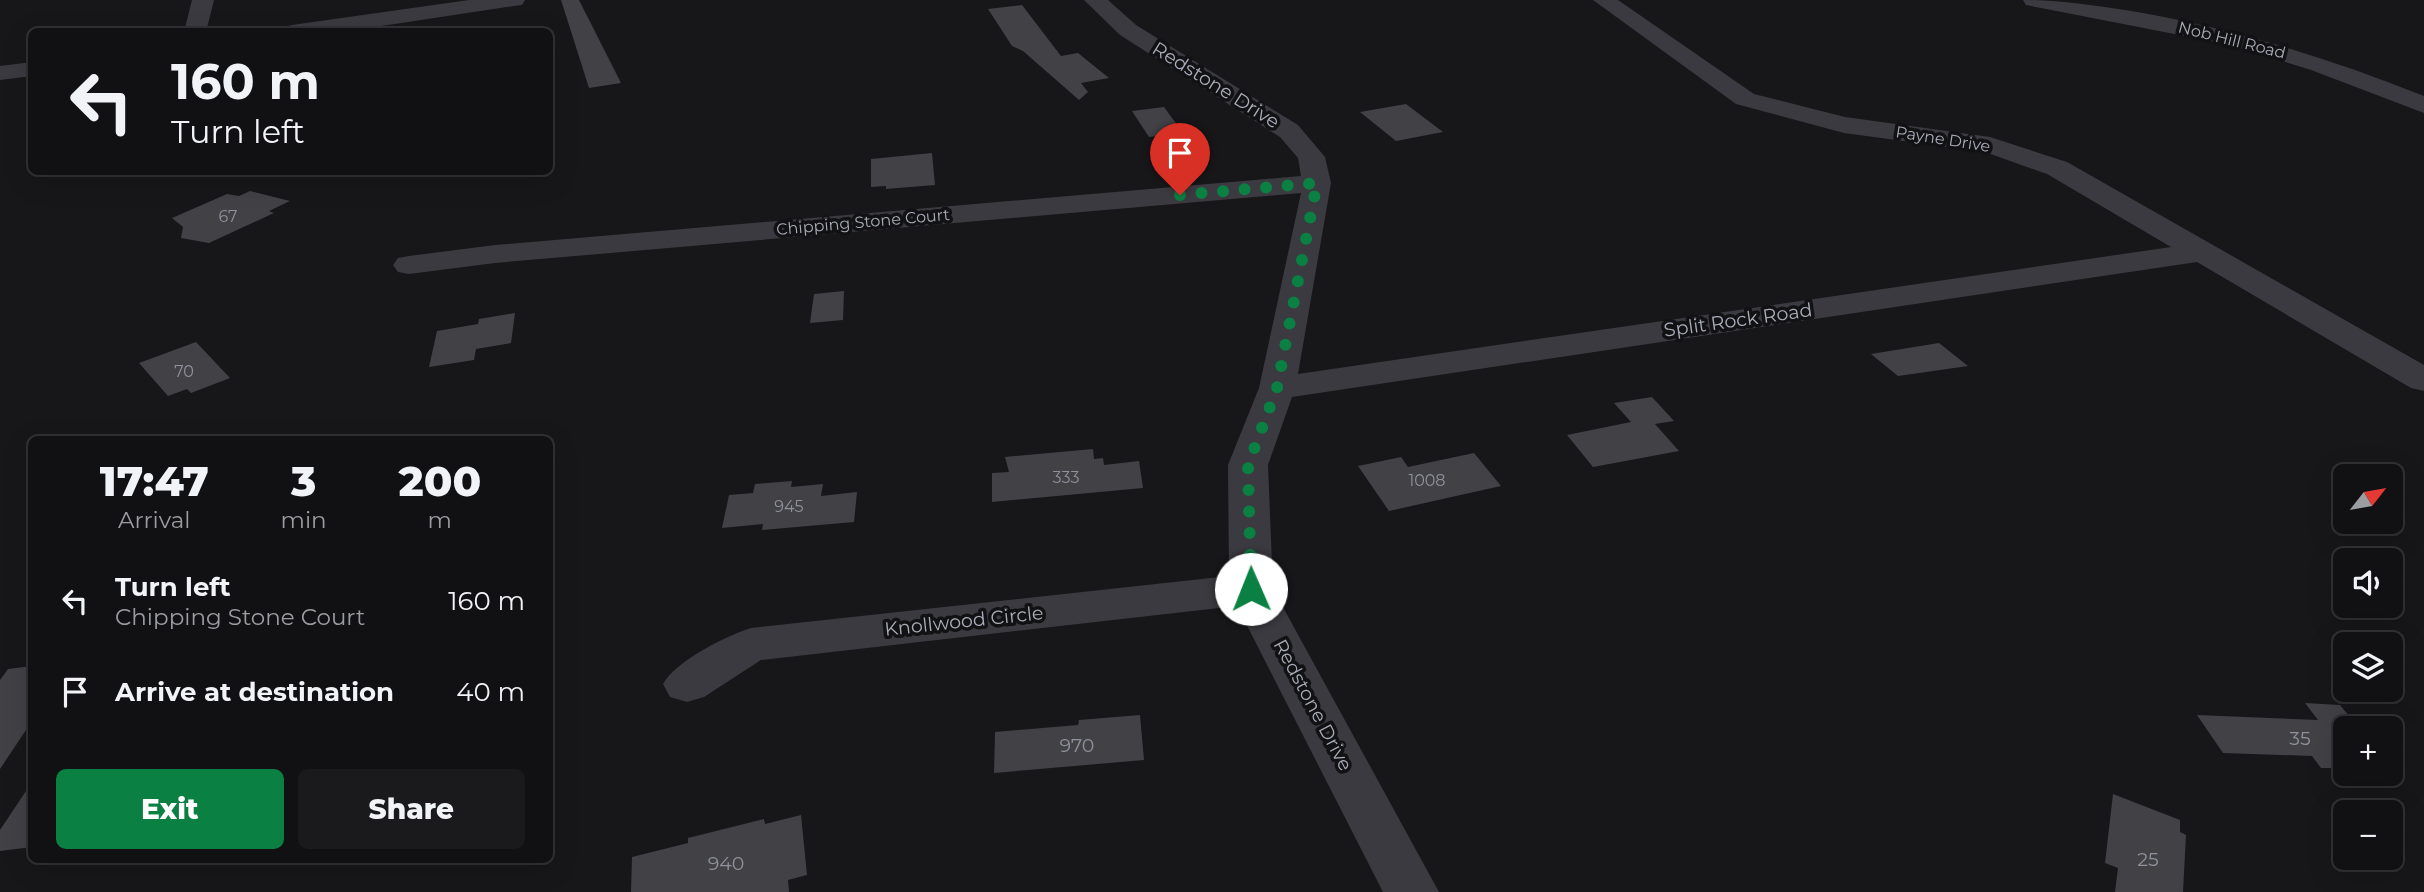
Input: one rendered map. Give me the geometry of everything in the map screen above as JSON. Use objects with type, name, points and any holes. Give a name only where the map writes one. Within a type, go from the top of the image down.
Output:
[{"type":"street","points":[[196,28],[203,0]]},
{"type":"street","points":[[320,28],[514,0]]},
{"type":"street","name":"Redstone Drive","points":[[1095,0],[1128,30],[1289,131],[1311,157],[1317,183],[1277,388],[1248,465],[1251,589],[1411,892]]},
{"type":"street","name":"Payne Drive","points":[[1604,0],[1745,99],[1844,125],[1990,145],[2057,168],[2424,380]]},
{"type":"street","name":"Nob Hill Road","points":[[2034,0],[2066,8],[2211,32],[2275,49],[2335,69],[2424,105]]},
{"type":"street","points":[[0,73],[28,70]]},
{"type":"street","name":"Chipping Stone Court","points":[[409,265],[495,254],[1317,183]]},
{"type":"street","name":"Split Rock Road","points":[[1277,388],[2200,252]]},
{"type":"street","name":"Knollwood Circle","points":[[687,684],[751,645],[1251,589]]},
{"type":"building","points":[[561,0],[579,0],[621,83],[589,88]]},
{"type":"building","points":[[1022,5],[1061,56],[1078,53],[1109,78],[1081,83],[1088,92],[1079,100],[1023,51],[1012,46],[988,9]]},
{"type":"building","points":[[1406,104],[1443,132],[1396,141],[1360,112]]},
{"type":"building","points":[[1164,107],[1183,133],[1149,137],[1132,111]]},
{"type":"building","points":[[932,153],[935,185],[886,189],[886,186],[871,187],[871,159]]},
{"type":"building","points":[[250,191],[290,201],[269,211],[274,213],[209,243],[181,238],[183,227],[172,218],[227,194],[239,196]]},
{"type":"building","points":[[844,291],[843,320],[810,323],[814,294]]},
{"type":"building","points":[[515,313],[511,343],[476,349],[474,360],[429,367],[437,331],[478,324],[479,319]]},
{"type":"building","points":[[196,342],[230,378],[191,393],[187,389],[168,396],[139,363]]},
{"type":"building","points":[[1939,343],[1968,366],[1898,376],[1871,354]]},
{"type":"building","points":[[1652,397],[1674,421],[1655,424],[1679,451],[1593,467],[1567,435],[1631,422],[1614,403]]},
{"type":"building","points":[[1093,449],[1094,459],[1103,458],[1104,465],[1139,461],[1143,488],[992,502],[992,473],[1009,472],[1005,457]]},
{"type":"building","points":[[1474,453],[1501,486],[1389,511],[1358,466],[1401,457],[1408,467]]},
{"type":"building","points":[[792,481],[791,487],[823,484],[821,496],[857,492],[854,522],[762,530],[763,524],[722,528],[729,495],[753,493],[755,484]]},
{"type":"building","points":[[28,666],[28,727],[0,769],[0,680],[8,669]]},
{"type":"building","points":[[2305,703],[2340,705],[2349,716],[2333,716],[2333,768],[2321,768],[2312,756],[2223,753],[2197,715],[2318,720]]},
{"type":"building","points":[[1140,715],[1144,760],[994,773],[995,732],[1078,725],[1079,720]]},
{"type":"building","points":[[28,788],[28,848],[0,851],[0,830]]},
{"type":"building","points":[[2113,794],[2180,820],[2180,832],[2186,835],[2183,892],[2115,892],[2118,868],[2105,863]]},
{"type":"building","points":[[801,815],[807,875],[788,880],[789,892],[631,892],[632,857],[688,843],[688,838],[764,819],[765,824]]},
{"type":"route","points":[[1180,195],[1317,183],[1277,388],[1248,465],[1251,589]]}]
